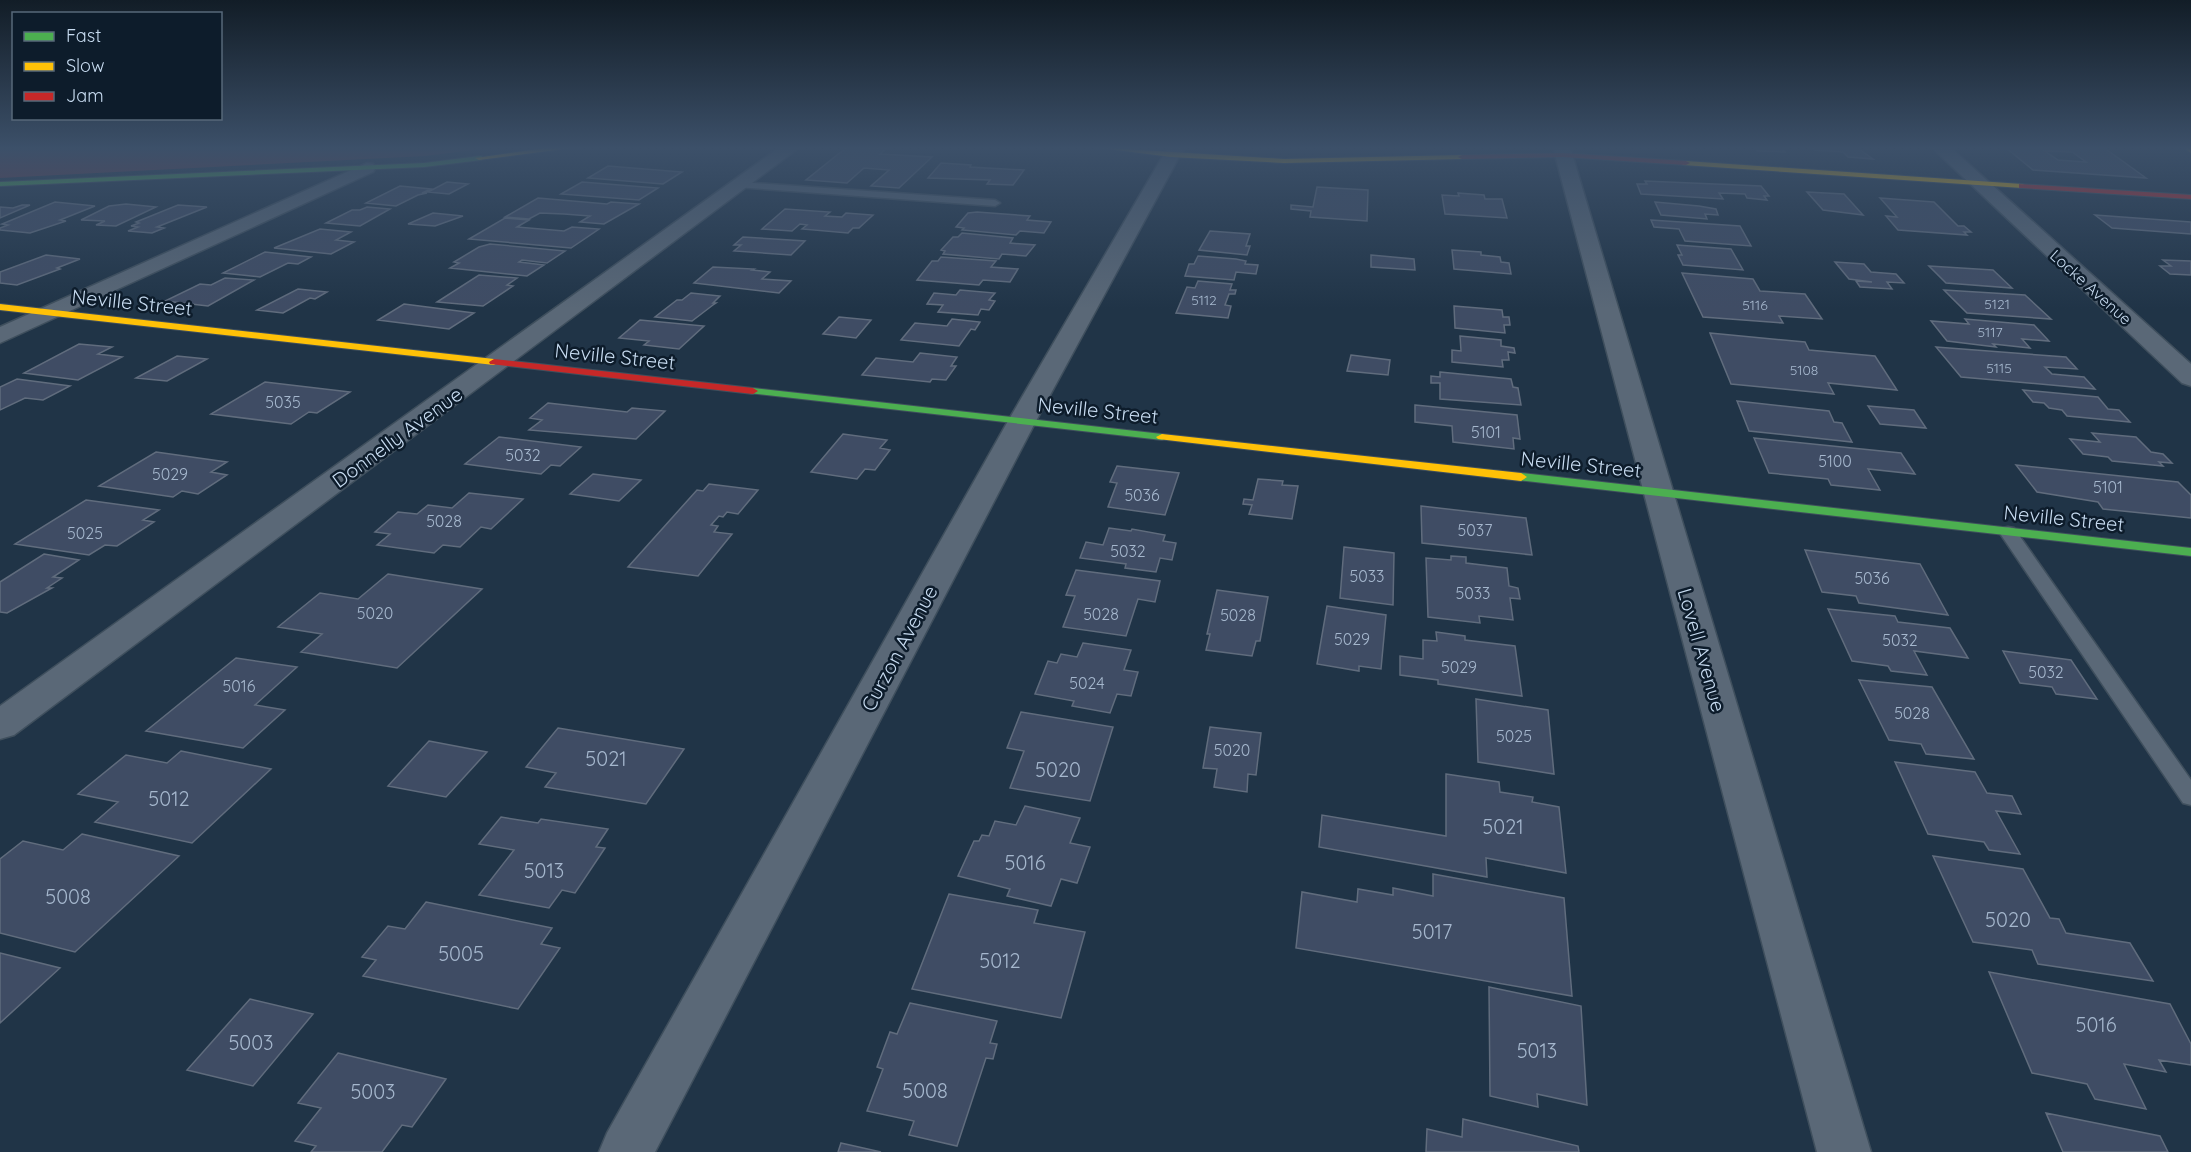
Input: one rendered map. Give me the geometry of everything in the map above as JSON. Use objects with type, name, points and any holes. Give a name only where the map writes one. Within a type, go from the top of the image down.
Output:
[{"type":"street","points":[[0,336],[296,201]]},
{"type":"street","name":"Donnelly Avenue","points":[[0,725],[719,201]]},
{"type":"street","name":"Curzon Avenue","points":[[626,1152],[1022,421],[1147,201]]},
{"type":"street","name":"Lovell Avenue","points":[[1576,201],[1844,1152]]},
{"type":"street","name":"Locke Avenue","points":[[1996,201],[2191,378]]},
{"type":"street","name":"Neville Street","points":[[0,307],[2191,552]]},
{"type":"lane","points":[[963,201],[995,203]]},
{"type":"lane","points":[[2008,532],[2191,797]]},
{"type":"building","points":[[370,201],[406,201],[396,206],[366,203]]},
{"type":"building","points":[[533,201],[639,204],[604,224],[580,222],[590,216],[564,214],[540,213],[529,219],[505,217]]},
{"type":"building","points":[[1314,201],[1368,201],[1367,221],[1310,217],[1311,211],[1291,209],[1291,205],[1313,207]]},
{"type":"building","points":[[1443,201],[1502,201],[1507,218],[1445,214]]},
{"type":"building","points":[[1815,201],[1850,201],[1863,215],[1823,210]]},
{"type":"building","points":[[1882,201],[1934,202],[1958,226],[1964,226],[1971,232],[1964,232],[1967,235],[1898,230],[1886,216],[1897,217]]},
{"type":"building","points":[[55,202],[95,206],[60,220],[66,221],[30,233],[0,230],[8,225],[2,224]]},
{"type":"building","points":[[1655,202],[1716,209],[1718,215],[1705,214],[1707,219],[1661,215]]},
{"type":"building","points":[[126,204],[156,207],[116,226],[96,225],[105,221],[81,220],[109,206]]},
{"type":"building","points":[[30,205],[0,218],[0,207],[13,208]]},
{"type":"building","points":[[178,205],[207,207],[157,227],[164,228],[152,233],[128,231],[138,227],[131,226],[139,223],[136,222]]},
{"type":"building","points":[[367,207],[390,209],[360,226],[326,223],[352,210]]},
{"type":"building","points":[[785,209],[830,212],[825,216],[842,217],[846,213],[873,215],[859,228],[853,228],[848,233],[802,229],[807,225],[800,224],[792,231],[762,229]]},
{"type":"building","points":[[433,213],[463,216],[435,226],[408,224]]},
{"type":"building","points":[[968,213],[1030,216],[1027,220],[1051,222],[1044,233],[1020,231],[1016,235],[962,230],[964,228],[956,227]]},
{"type":"building","points":[[2095,215],[2191,222],[2191,234],[2112,228]]},
{"type":"building","points":[[505,218],[529,220],[517,227],[564,231],[572,227],[599,229],[571,248],[469,239]]},
{"type":"building","points":[[1651,220],[1740,226],[1751,246],[1685,241],[1679,229],[1654,227]]},
{"type":"building","points":[[320,229],[351,232],[336,240],[354,242],[331,254],[274,248]]},
{"type":"building","points":[[1210,231],[1250,234],[1246,246],[1250,246],[1247,255],[1199,250]]},
{"type":"building","points":[[962,233],[1013,238],[1010,243],[1035,245],[1026,256],[1002,254],[999,259],[943,254],[945,251],[941,250],[953,237],[958,237]]},
{"type":"building","points":[[743,237],[805,241],[791,255],[734,251],[741,245],[734,245]]},
{"type":"building","points":[[490,244],[565,251],[547,263],[522,260],[519,262],[544,265],[527,276],[450,268],[459,263],[454,262],[479,247]]},
{"type":"building","points":[[1677,245],[1731,249],[1743,270],[1683,265],[1678,255],[1682,255]]},
{"type":"building","points":[[1452,250],[1481,252],[1481,255],[1500,257],[1501,262],[1509,263],[1511,274],[1454,269]]},
{"type":"building","points":[[265,252],[311,257],[298,264],[288,263],[260,277],[223,273]]},
{"type":"building","points":[[46,255],[80,259],[17,285],[0,283],[0,272]]},
{"type":"building","points":[[1371,255],[1414,259],[1415,270],[1371,267]]},
{"type":"building","points":[[1198,256],[1246,261],[1245,264],[1258,265],[1256,274],[1236,272],[1234,280],[1185,276],[1189,264],[1194,264]]},
{"type":"building","points":[[941,257],[996,261],[991,267],[1018,269],[1010,282],[983,280],[979,285],[917,280],[932,261],[938,261]]},
{"type":"building","points":[[2163,260],[2191,261],[2191,275],[2170,274],[2160,266],[2171,266]]},
{"type":"building","points":[[1835,262],[1864,264],[1871,272],[1896,274],[1904,283],[1887,282],[1892,289],[1860,287],[1856,281],[1872,282],[1849,279]]},
{"type":"building","points":[[1929,266],[1993,270],[2012,288],[1946,283]]},
{"type":"building","points":[[713,267],[754,269],[752,270],[770,272],[762,279],[791,281],[779,293],[694,283]]},
{"type":"building","points":[[1682,273],[1753,279],[1760,291],[1805,294],[1822,319],[1779,316],[1783,323],[1703,317]]},
{"type":"building","points":[[479,275],[517,278],[507,285],[513,286],[483,306],[437,302]]},
{"type":"building","points":[[225,278],[254,280],[208,306],[165,301],[200,284],[211,285]]},
{"type":"building","points":[[1198,281],[1232,284],[1230,290],[1236,290],[1235,294],[1229,294],[1225,305],[1231,306],[1228,318],[1176,313],[1187,287],[1195,288]]},
{"type":"building","points":[[298,289],[327,292],[315,299],[310,298],[283,313],[257,310]]},
{"type":"building","points":[[960,290],[995,293],[989,300],[995,301],[989,310],[981,309],[978,315],[938,312],[943,305],[927,304],[934,293],[956,295]]},
{"type":"building","points":[[1944,290],[2025,295],[2051,319],[1967,313]]},
{"type":"building","points":[[691,293],[720,296],[713,303],[716,303],[692,321],[655,317],[677,300],[682,300]]},
{"type":"building","points":[[404,304],[474,313],[449,329],[378,320]]},
{"type":"building","points":[[1454,306],[1502,310],[1503,317],[1509,317],[1510,325],[1504,325],[1505,333],[1455,328]]},
{"type":"building","points":[[839,317],[871,320],[856,338],[823,334]]},
{"type":"building","points":[[952,319],[980,322],[975,330],[971,329],[959,346],[901,340],[915,323],[947,326]]},
{"type":"building","points":[[1965,319],[2034,325],[2049,341],[2022,339],[2030,348],[1993,344],[1996,347],[1947,341],[1931,321],[1969,324]]},
{"type":"building","points":[[640,320],[704,326],[679,349],[644,345],[649,341],[619,338]]},
{"type":"building","points":[[1710,333],[1805,342],[1809,350],[1875,356],[1897,390],[1828,383],[1834,394],[1731,384]]},
{"type":"building","points":[[1460,336],[1501,340],[1501,346],[1514,348],[1515,353],[1508,352],[1509,360],[1502,360],[1503,367],[1452,362],[1452,350],[1461,351]]},
{"type":"building","points":[[79,344],[112,347],[98,354],[122,357],[78,380],[24,373]]},
{"type":"building","points":[[1936,347],[2066,357],[2077,369],[2045,367],[2052,374],[2084,377],[2095,389],[1961,377]]},
{"type":"building","points":[[920,353],[957,357],[951,366],[956,366],[946,380],[932,379],[930,382],[862,375],[876,358],[913,362]]},
{"type":"building","points":[[1351,355],[1390,360],[1388,375],[1347,371]]},
{"type":"building","points":[[177,356],[207,359],[167,381],[136,378]]},
{"type":"building","points":[[1440,372],[1511,379],[1513,387],[1518,388],[1521,405],[1440,399],[1440,383],[1431,383],[1431,376],[1440,377]]},
{"type":"building","points":[[17,379],[70,386],[43,400],[25,398],[0,410],[0,387]]},
{"type":"building","points":[[265,382],[350,392],[317,413],[309,412],[291,424],[211,414]]},
{"type":"building","points":[[2023,390],[2098,397],[2108,409],[2119,410],[2130,422],[2067,416],[2062,410],[2049,408],[2044,403],[2033,402]]},
{"type":"building","points":[[1737,401],[1829,411],[1834,422],[1842,423],[1852,442],[1749,431]]},
{"type":"building","points":[[548,403],[627,412],[632,408],[665,411],[636,439],[529,430],[542,420],[530,418]]},
{"type":"building","points":[[1415,405],[1517,415],[1520,439],[1513,438],[1514,449],[1453,442],[1452,426],[1415,422]]},
{"type":"building","points":[[1868,406],[1914,410],[1926,428],[1880,424]]},
{"type":"building","points":[[2092,433],[2136,437],[2151,452],[2163,454],[2172,463],[2159,462],[2163,466],[2112,461],[2108,457],[2083,454],[2070,439],[2100,442]]},
{"type":"building","points":[[843,434],[887,440],[880,448],[890,450],[875,470],[865,469],[857,479],[811,472]]},
{"type":"building","points":[[499,437],[581,447],[560,466],[551,465],[541,474],[465,464]]},
{"type":"building","points":[[1754,438],[1901,453],[1915,474],[1868,469],[1880,490],[1831,485],[1828,479],[1769,473]]},
{"type":"building","points":[[156,452],[227,462],[211,472],[227,475],[198,494],[182,491],[173,497],[99,486]]},
{"type":"building","points":[[2016,465],[2178,482],[2191,495],[2191,518],[2103,509],[2098,502],[2037,492]]},
{"type":"building","points":[[1117,466],[1179,473],[1165,515],[1108,507],[1117,483],[1110,482]]},
{"type":"building","points":[[593,474],[641,480],[619,501],[570,494]]},
{"type":"building","points":[[1258,479],[1283,481],[1282,485],[1298,486],[1292,519],[1249,514],[1252,505],[1243,504],[1244,499],[1253,500]]},
{"type":"building","points":[[709,484],[758,490],[738,514],[727,512],[723,517],[719,516],[711,525],[718,526],[714,532],[732,534],[698,576],[628,567],[697,490],[703,491]]},
{"type":"building","points":[[469,493],[523,499],[491,529],[481,527],[460,547],[443,545],[434,553],[377,545],[390,534],[375,532],[398,512],[417,514],[428,505],[452,508]]},
{"type":"building","points":[[86,500],[159,510],[143,520],[154,522],[117,546],[105,545],[89,555],[15,544]]},
{"type":"building","points":[[1421,506],[1526,518],[1532,555],[1422,543]]},
{"type":"building","points":[[1109,528],[1131,531],[1132,529],[1165,535],[1163,541],[1176,543],[1172,560],[1160,558],[1156,572],[1125,568],[1126,564],[1080,558],[1086,542],[1103,545]]},
{"type":"building","points":[[1344,547],[1394,553],[1393,605],[1340,598]]},
{"type":"building","points":[[1805,550],[1920,564],[1948,615],[1859,603],[1856,596],[1822,592]]},
{"type":"building","points":[[44,554],[79,560],[53,577],[62,578],[47,588],[52,588],[7,613],[0,612],[0,582]]},
{"type":"building","points":[[1451,556],[1466,557],[1466,563],[1507,568],[1509,586],[1518,588],[1520,599],[1510,598],[1513,620],[1479,616],[1480,623],[1428,617],[1426,558],[1451,560]]},
{"type":"building","points":[[1076,570],[1160,581],[1155,602],[1138,599],[1126,636],[1063,627],[1075,596],[1066,595]]},
{"type":"building","points":[[388,574],[482,589],[397,668],[301,652],[322,634],[278,627],[320,593],[358,599]]},
{"type":"building","points":[[1217,590],[1268,597],[1260,641],[1256,641],[1252,656],[1206,650],[1210,634],[1207,634]]},
{"type":"building","points":[[1327,606],[1386,615],[1381,669],[1359,666],[1359,671],[1317,664]]},
{"type":"building","points":[[1828,609],[1895,616],[1898,622],[1950,628],[1968,658],[1914,651],[1927,675],[1891,671],[1888,666],[1852,661]]},
{"type":"building","points":[[1436,632],[1465,636],[1465,640],[1515,646],[1522,696],[1438,684],[1438,680],[1400,675],[1400,656],[1423,659],[1423,640],[1437,641]]},
{"type":"building","points":[[1083,643],[1131,650],[1124,670],[1138,672],[1131,696],[1117,694],[1110,713],[1072,706],[1074,701],[1035,694],[1048,661],[1057,663],[1061,654],[1077,657]]},
{"type":"building","points":[[2003,651],[2071,660],[2097,699],[2056,694],[2052,687],[2020,683]]},
{"type":"building","points":[[236,658],[297,667],[255,705],[285,710],[243,748],[146,731]]},
{"type":"building","points":[[1859,680],[1932,687],[1974,759],[1926,754],[1921,744],[1889,740]]},
{"type":"building","points":[[1476,699],[1548,710],[1554,774],[1478,762]]},
{"type":"building","points":[[1021,712],[1113,727],[1090,801],[1010,788],[1024,751],[1007,748]]},
{"type":"building","points":[[1210,727],[1261,733],[1256,775],[1248,774],[1247,792],[1214,787],[1217,769],[1203,768]]},
{"type":"building","points":[[558,728],[684,749],[646,804],[545,787],[556,773],[526,767]]},
{"type":"building","points":[[429,741],[487,752],[446,797],[388,786]]},
{"type":"building","points":[[181,751],[271,769],[192,843],[95,822],[118,802],[78,794],[126,755],[167,763]]},
{"type":"building","points":[[1895,762],[1975,772],[1987,793],[2012,796],[2021,814],[1996,811],[2020,854],[1989,850],[1984,842],[1928,834]]},
{"type":"building","points":[[1446,774],[1499,782],[1500,792],[1533,797],[1532,802],[1559,807],[1566,873],[1486,858],[1487,877],[1319,847],[1322,815],[1446,836]]},
{"type":"building","points":[[1025,806],[1080,818],[1070,843],[1090,847],[1077,883],[1061,879],[1051,906],[1007,896],[1010,889],[958,876],[974,841],[979,841],[982,835],[989,836],[995,821],[1016,825]]},
{"type":"building","points":[[501,817],[538,823],[541,819],[608,829],[596,847],[605,848],[575,893],[562,890],[549,908],[479,895],[514,850],[479,844]]},
{"type":"building","points":[[82,834],[179,856],[75,952],[0,933],[0,859],[23,841],[63,850]]},
{"type":"building","points":[[1933,856],[2023,869],[2050,918],[2059,919],[2066,933],[2130,943],[2153,981],[2038,964],[2032,950],[1973,942]]},
{"type":"building","points":[[1433,874],[1564,898],[1572,996],[1296,948],[1302,892],[1357,902],[1358,889],[1393,895],[1393,888],[1433,896]]},
{"type":"building","points":[[949,894],[1038,910],[1034,923],[1085,932],[1061,1018],[912,989]]},
{"type":"building","points":[[426,902],[552,928],[541,944],[560,948],[518,1009],[363,976],[376,960],[362,957],[388,926],[405,929]]},
{"type":"building","points":[[0,953],[60,968],[0,1023]]},
{"type":"building","points":[[1989,972],[2170,1004],[2191,1044],[2191,1065],[2159,1060],[2166,1072],[2124,1064],[2146,1109],[2095,1099],[2087,1084],[2032,1073]]},
{"type":"building","points":[[1489,987],[1581,1006],[1587,1105],[1537,1094],[1538,1107],[1490,1096]]},
{"type":"building","points":[[250,999],[313,1014],[253,1086],[187,1070]]},
{"type":"building","points":[[910,1003],[997,1021],[990,1043],[997,1044],[993,1059],[986,1058],[957,1146],[909,1135],[914,1121],[867,1111],[883,1069],[877,1067],[890,1032],[897,1034]]},
{"type":"building","points":[[338,1053],[446,1079],[412,1127],[402,1125],[382,1152],[311,1152],[316,1146],[295,1141],[321,1108],[298,1103]]},
{"type":"building","points":[[2046,1113],[2160,1136],[2168,1152],[2063,1152]]},
{"type":"building","points":[[1463,1119],[1578,1146],[1579,1152],[1426,1152],[1427,1129],[1462,1137]]},
{"type":"building","points":[[841,1143],[881,1152],[838,1152]]},
{"type":"traffic: fast","points":[[753,391],[1162,437]]},
{"type":"traffic: fast","points":[[1521,477],[2191,552]]},
{"type":"traffic: slow","points":[[0,307],[494,362]]},
{"type":"traffic: slow","points":[[1162,437],[1521,477]]},
{"type":"traffic: jam","points":[[494,362],[753,391]]}]
